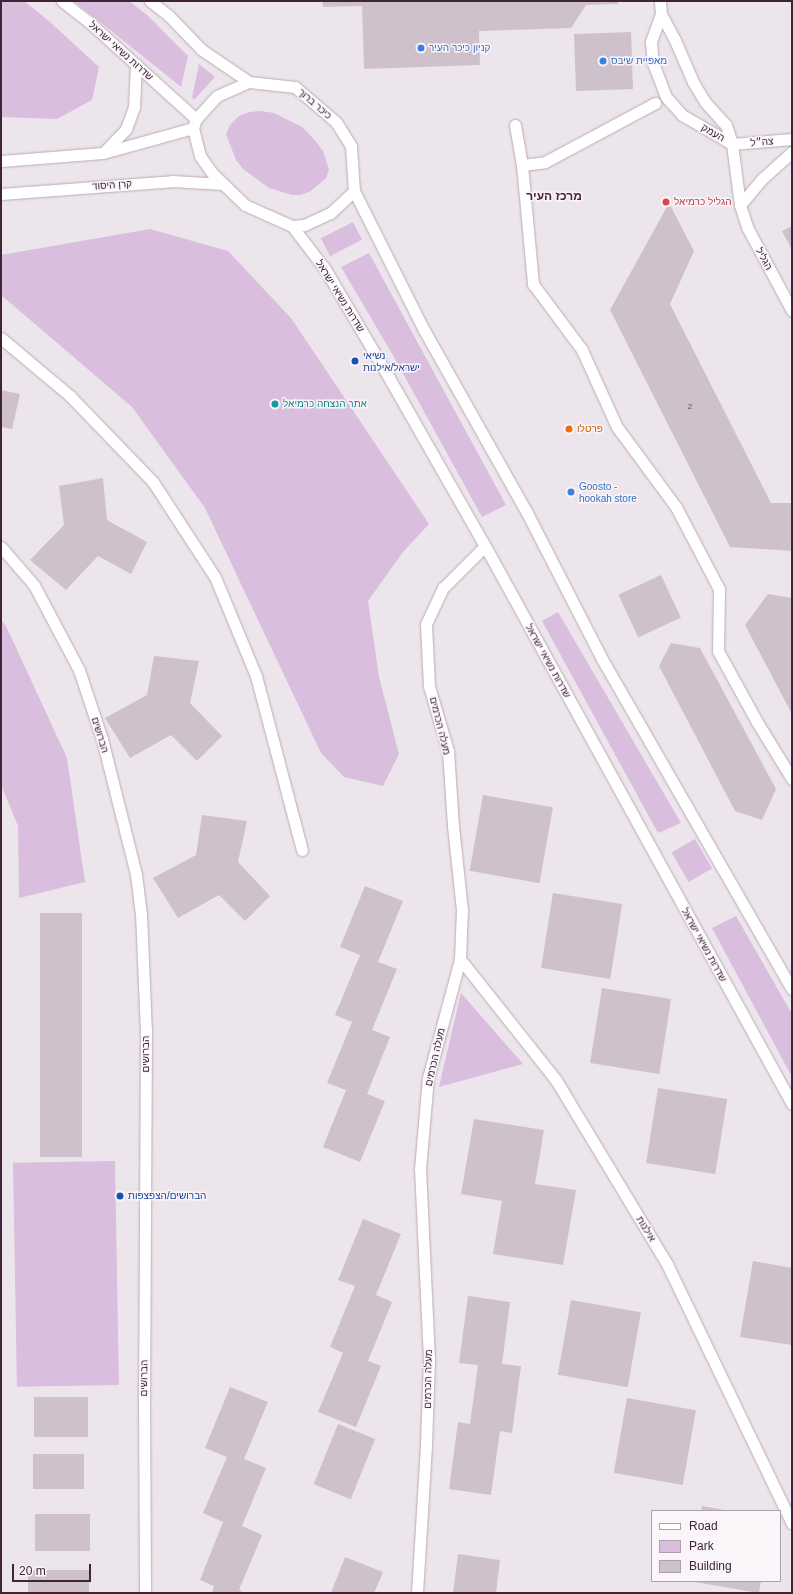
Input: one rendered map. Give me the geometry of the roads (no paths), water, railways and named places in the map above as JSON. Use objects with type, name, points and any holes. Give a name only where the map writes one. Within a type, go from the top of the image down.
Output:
[{"type":"street","name":"שדרות נשיאי ישראל","points":[[62,1],[90,22],[136,64],[194,124]]},
{"type":"street","points":[[150,1],[169,16],[202,50],[249,82]]},
{"type":"street","name":"העמק","points":[[660,1],[661,14],[697,88],[705,102],[726,125],[732,144]]},
{"type":"street","name":"העמק","points":[[661,14],[651,42],[653,63],[666,97],[682,115],[732,144]]},
{"type":"street","points":[[104,153],[126,129],[134,107],[136,64]]},
{"type":"street","name":"כיכר ברוך","points":[[194,124],[217,96],[249,82],[295,87],[336,122],[351,146],[354,191]]},
{"type":"street","points":[[522,165],[545,162],[656,103]]},
{"type":"street","points":[[1,161],[104,153],[164,138],[194,124],[200,156],[212,173],[245,205],[292,226],[304,225],[330,213],[354,191],[424,330],[527,513],[602,659],[792,989]]},
{"type":"street","points":[[515,125],[522,165],[533,284],[582,350],[617,427],[676,507],[719,589],[718,651],[757,722],[792,779]]},
{"type":"street","name":"צה״ל","points":[[732,144],[792,139]]},
{"type":"street","name":"הגליל","points":[[732,144],[740,205],[747,227],[792,311]]},
{"type":"street","points":[[740,205],[763,178],[792,152]]},
{"type":"street","name":"קרן היסוד","points":[[1,194],[172,181],[223,184]]},
{"type":"street","name":"שדרות נשיאי ישראל","points":[[292,226],[325,269],[485,546],[792,1104]]},
{"type":"street","points":[[1,338],[70,396],[153,482],[215,577],[256,676],[302,850]]},
{"type":"street","name":"מעלה הכרמים","points":[[417,1593],[426,1445],[429,1359],[420,1169],[428,1078],[460,959],[462,910],[453,826],[448,751],[430,686],[426,624],[443,588],[485,546]]},
{"type":"street","name":"הברושים","points":[[1,547],[34,585],[79,670],[102,739],[136,874],[141,913],[146,1030],[144,1396],[145,1593]]},
{"type":"street","name":"אילנות","points":[[460,959],[556,1080],[667,1264],[792,1524]]},
{"type":"place","name":"קניון כיכר העיר","points":[[421,48]]},
{"type":"place","name":"מאפיית שיבס","points":[[603,61]]},
{"type":"place","name":"הגליל כרמיאל","points":[[666,202]]},
{"type":"place","name":"נשיאי ישראל/אילנות","points":[[355,361]]},
{"type":"place","name":"אתר הנצחה כרמיאל","points":[[275,404]]},
{"type":"place","name":"פרטלו","points":[[569,429]]},
{"type":"place","name":"Goosto - hookah store","points":[[571,492]]},
{"type":"place","name":"הברושים/הצפצפות","points":[[120,1196]]},
{"type":"district","name":"מרכז העיר","points":[[554,197]]}]
